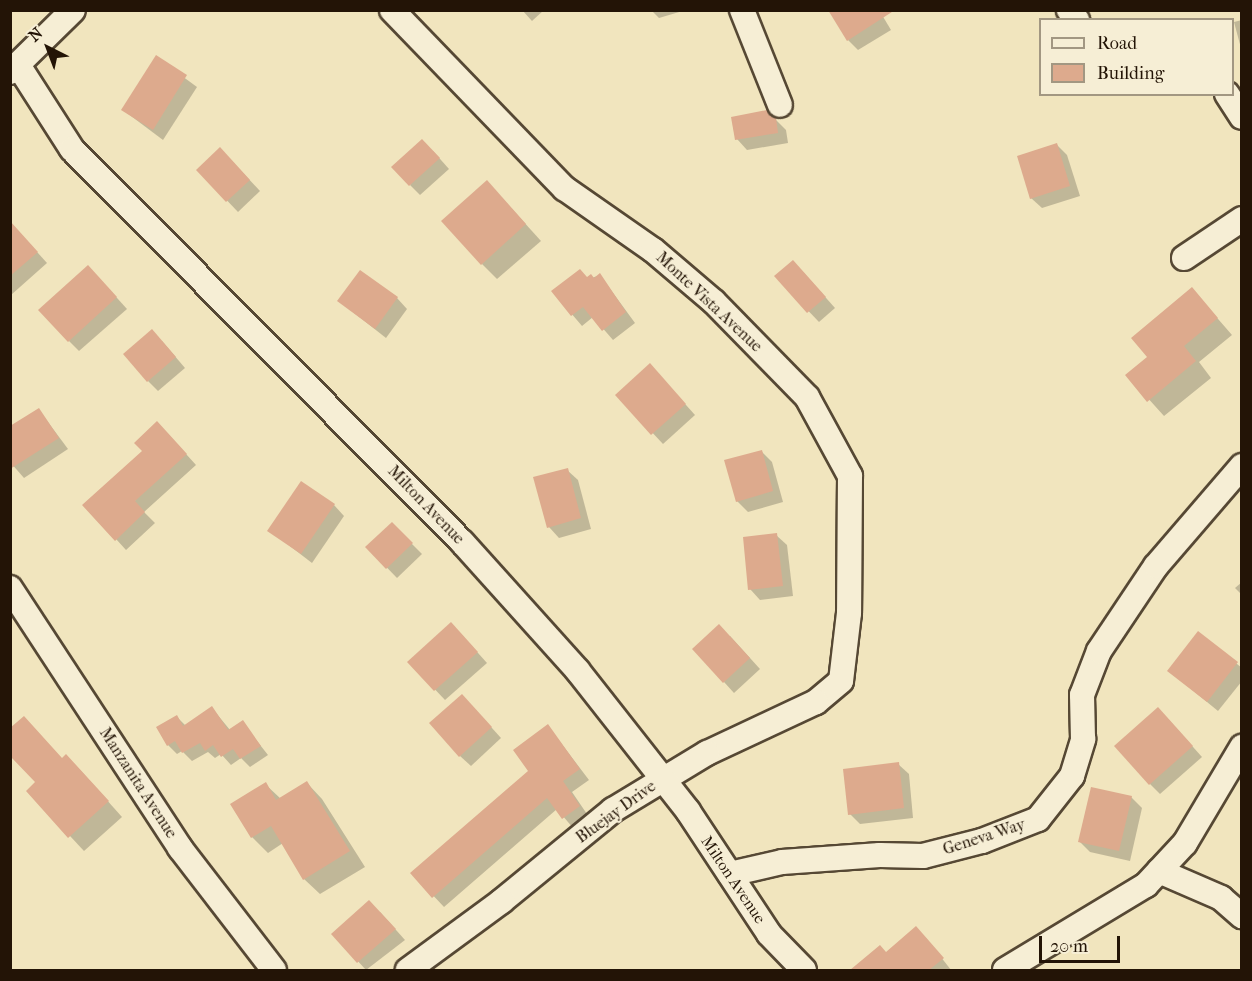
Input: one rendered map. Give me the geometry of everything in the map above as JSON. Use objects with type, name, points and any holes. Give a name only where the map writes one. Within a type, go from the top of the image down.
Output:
[{"type":"street","points":[[14,68],[73,10]]},
{"type":"street","name":"Monte Vista Avenue","points":[[392,10],[564,188],[652,250],[714,302],[807,397],[850,476],[849,613],[841,681]]},
{"type":"street","points":[[742,10],[780,105]]},
{"type":"street","name":"Milton Avenue","points":[[14,68],[72,149],[462,542],[578,671],[662,780],[730,874],[769,934],[804,970]]},
{"type":"street","points":[[1228,96],[1242,117]]},
{"type":"street","points":[[1184,258],[1242,219]]},
{"type":"street","name":"Geneva Way","points":[[730,874],[782,862],[880,855],[924,856],[982,841],[1038,819],[1072,776],[1083,739],[1082,695],[1099,651],[1156,566],[1242,466]]},
{"type":"street","name":"Manzanita Avenue","points":[[10,588],[180,848],[274,970]]},
{"type":"street","name":"Bluejay Drive","points":[[408,970],[502,901],[613,810],[707,753],[816,702],[841,681]]},
{"type":"street","points":[[1005,970],[1146,885],[1185,843],[1242,747]]},
{"type":"street","points":[[1160,871],[1221,898],[1242,916]]},
{"type":"building","points":[[828,10],[895,10],[847,41]]},
{"type":"building","points":[[156,55],[187,75],[153,130],[121,110]]},
{"type":"building","points":[[767,110],[776,118],[778,133],[735,140],[731,117]]},
{"type":"building","points":[[422,139],[440,158],[409,186],[391,167]]},
{"type":"building","points":[[1057,143],[1070,186],[1030,199],[1017,156]]},
{"type":"building","points":[[220,147],[250,180],[226,202],[196,170]]},
{"type":"building","points":[[487,180],[526,224],[481,265],[441,221]]},
{"type":"building","points":[[10,221],[38,252],[10,276]]},
{"type":"building","points":[[793,260],[826,297],[807,313],[774,276]]},
{"type":"building","points":[[88,265],[117,297],[68,342],[38,310]]},
{"type":"building","points":[[580,269],[587,277],[591,274],[594,278],[600,273],[626,312],[602,331],[583,307],[571,316],[551,291]]},
{"type":"building","points":[[360,270],[398,297],[375,329],[337,301]]},
{"type":"building","points":[[1192,287],[1218,318],[1184,346],[1196,361],[1147,402],[1125,375],[1147,357],[1131,338]]},
{"type":"building","points":[[152,329],[176,357],[147,382],[123,354]]},
{"type":"building","points":[[650,363],[686,404],[651,435],[615,395]]},
{"type":"building","points":[[39,408],[59,438],[10,469],[10,426]]},
{"type":"building","points":[[157,421],[187,454],[135,501],[145,512],[115,541],[82,505],[142,451],[134,443]]},
{"type":"building","points":[[762,450],[773,491],[736,502],[724,460]]},
{"type":"building","points":[[568,468],[581,518],[547,528],[533,477]]},
{"type":"building","points":[[301,481],[335,504],[301,554],[267,531]]},
{"type":"building","points":[[392,522],[413,543],[386,569],[365,547]]},
{"type":"building","points":[[777,533],[783,586],[748,590],[743,537]]},
{"type":"building","points":[[451,622],[478,652],[434,691],[407,662]]},
{"type":"building","points":[[719,624],[750,658],[723,683],[692,649]]},
{"type":"building","points":[[1198,631],[1238,662],[1207,702],[1167,671]]},
{"type":"building","points":[[462,694],[492,727],[459,757],[429,723]]},
{"type":"building","points":[[212,706],[228,730],[243,720],[261,746],[240,759],[233,749],[221,757],[213,745],[205,751],[200,743],[182,753],[175,741],[167,746],[156,727],[177,715],[183,726]]},
{"type":"building","points":[[1158,707],[1193,746],[1149,785],[1114,746]]},
{"type":"building","points":[[24,716],[62,758],[66,754],[109,801],[68,838],[26,791],[35,782],[10,756],[10,728]]},
{"type":"building","points":[[548,724],[580,769],[563,781],[580,806],[562,819],[547,798],[432,898],[410,873],[528,771],[513,750]]},
{"type":"building","points":[[899,762],[904,808],[848,815],[843,769]]},
{"type":"building","points":[[307,781],[350,851],[303,880],[271,826],[251,838],[230,804],[266,782],[276,800]]},
{"type":"building","points":[[1091,787],[1132,796],[1119,851],[1078,842]]},
{"type":"building","points":[[369,900],[396,929],[357,963],[331,934]]},
{"type":"building","points":[[916,926],[944,958],[929,970],[850,970],[880,945],[886,952]]}]
